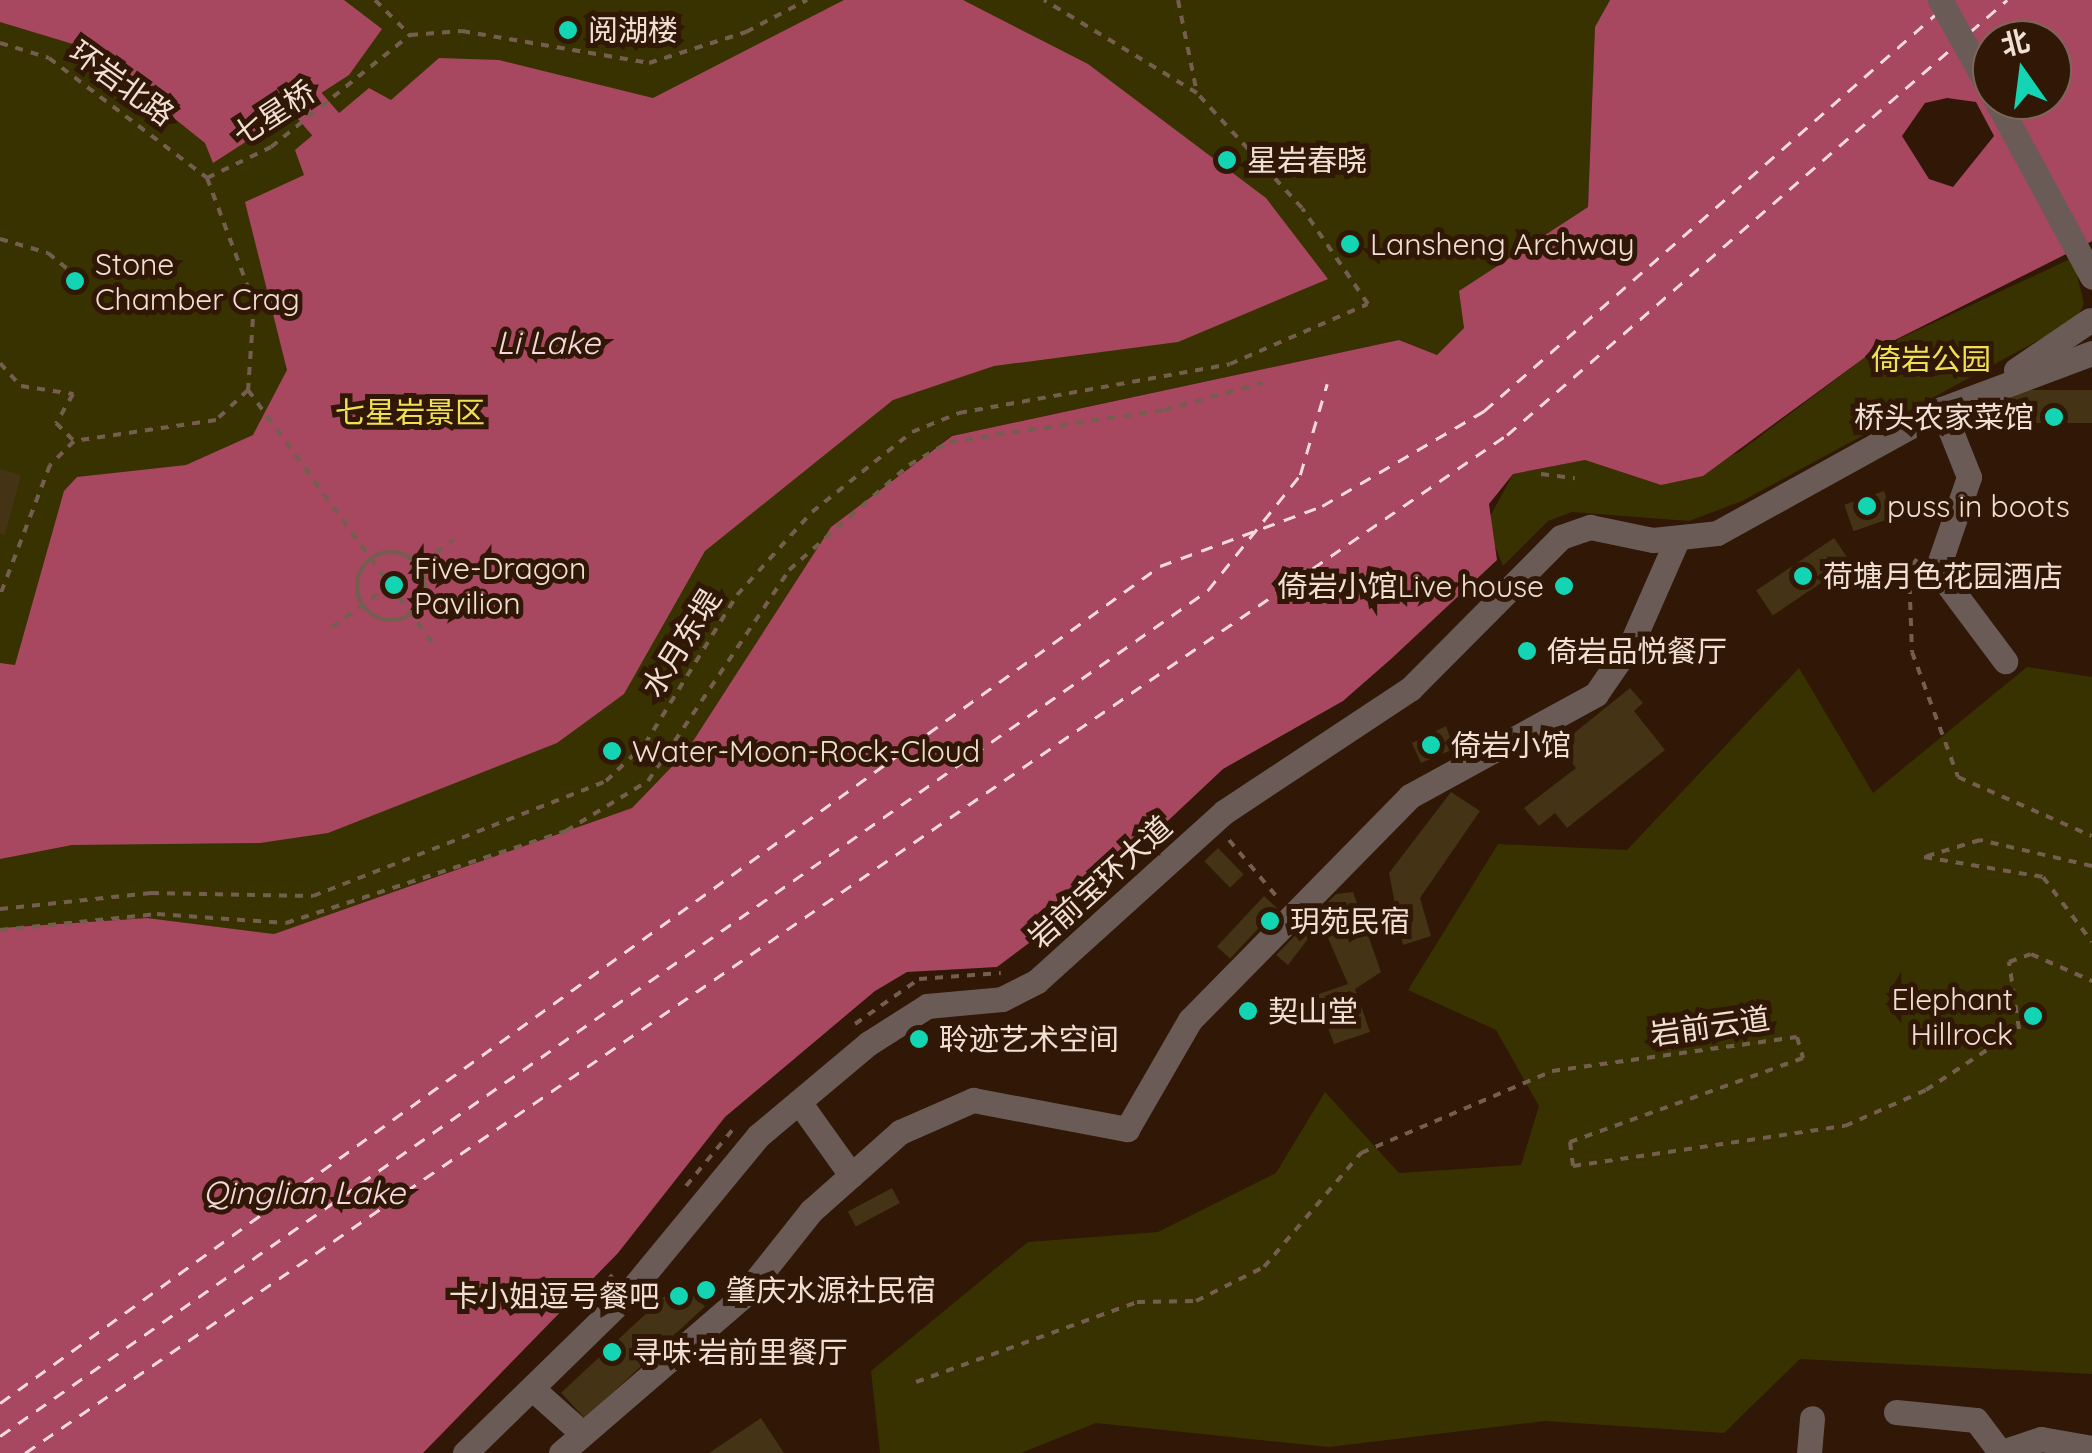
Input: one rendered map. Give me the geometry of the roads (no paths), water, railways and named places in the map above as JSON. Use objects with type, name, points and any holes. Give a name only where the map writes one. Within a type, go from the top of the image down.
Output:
[{"type":"street","points":[[1940,0],[1972,57]]},
{"type":"street","points":[[2007,120],[2088,268]]},
{"type":"street","points":[[561,1453],[745,1294],[850,1175],[900,1132],[973,1100],[1128,1130],[1190,1020],[1410,796],[1596,694],[1632,640],[1677,540],[1744,523],[1942,409],[1991,386],[2091,323]]},
{"type":"street","points":[[1991,386],[2092,354]]},
{"type":"street","points":[[1942,409],[1969,478],[1937,570],[2005,661]]},
{"type":"street","name":"岩前宝环大道","points":[[465,1453],[535,1391],[684,1233],[732,1164],[799,1102],[906,1015],[1002,999],[1038,981],[1214,822],[1410,689],[1560,537],[1590,527],[1677,540]]},
{"type":"street","points":[[799,1102],[850,1175]]},
{"type":"street","points":[[535,1391],[582,1433]]},
{"type":"street","points":[[1896,1412],[1976,1420],[2000,1452],[2041,1440],[2092,1448]]},
{"type":"street","points":[[1808,1453],[1812,1418]]},
{"type":"water","points":[[0,0],[344,0],[382,29],[349,75],[213,163],[205,143],[86,48],[0,22]]},
{"type":"water","name":"Li Lake","points":[[844,0],[963,0],[1088,64],[1266,198],[1328,279],[1178,342],[994,366],[893,400],[705,551],[624,694],[557,743],[328,833],[260,843],[72,845],[0,859],[0,663],[15,665],[64,491],[77,477],[186,465],[253,435],[287,370],[245,202],[304,175],[295,150],[369,88],[391,100],[439,58],[499,60],[653,98]]},
{"type":"water","name":"Qinglian Lake","points":[[1610,0],[2092,0],[2092,241],[1875,350],[1703,476],[1661,485],[1585,460],[1513,474],[1489,504],[1497,560],[1391,659],[1343,701],[1223,769],[1072,911],[997,967],[907,972],[875,991],[725,1117],[618,1253],[423,1453],[0,1453],[0,928],[147,918],[274,934],[632,808],[686,752],[831,527],[952,436],[1399,340],[1437,355],[1464,328],[1459,291],[1588,207],[1595,27]]},
{"type":"waterway","points":[[308,104],[326,125]]},
{"type":"place","name":"阅湖楼","points":[[568,30]]},
{"type":"place","name":"星岩春晓","points":[[1227,160]]},
{"type":"place","name":"Lansheng Archway","points":[[1350,244]]},
{"type":"place","name":"Stone Chamber Crag","points":[[75,281]]},
{"type":"place","name":"桥头农家菜馆","points":[[2054,417]]},
{"type":"place","name":"puss in boots","points":[[1867,506]]},
{"type":"place","name":"荷塘月色花园酒店","points":[[1803,576]]},
{"type":"place","name":"Five-Dragon Pavilion","points":[[394,585]]},
{"type":"place","name":"倚岩小馆Live house","points":[[1564,586]]},
{"type":"place","name":"倚岩品悦餐厅","points":[[1527,651]]},
{"type":"place","name":"倚岩小馆","points":[[1431,745]]},
{"type":"place","name":"Water-Moon-Rock-Cloud","points":[[612,751]]},
{"type":"place","name":"玥苑民宿","points":[[1270,921]]},
{"type":"place","name":"契山堂","points":[[1248,1011]]},
{"type":"place","name":"Elephant Hillrock","points":[[2033,1016]]},
{"type":"place","name":"聆迹艺术空间","points":[[919,1039]]},
{"type":"place","name":"肇庆水源社民宿","points":[[706,1290]]},
{"type":"place","name":"卡小姐逗号餐吧","points":[[679,1296]]},
{"type":"place","name":"寻味·岩前里餐厅","points":[[612,1352]]},
{"type":"park label","name":"倚岩公园","points":[[1931,359]]},
{"type":"park label","name":"七星岩景区","points":[[410,412]]}]
